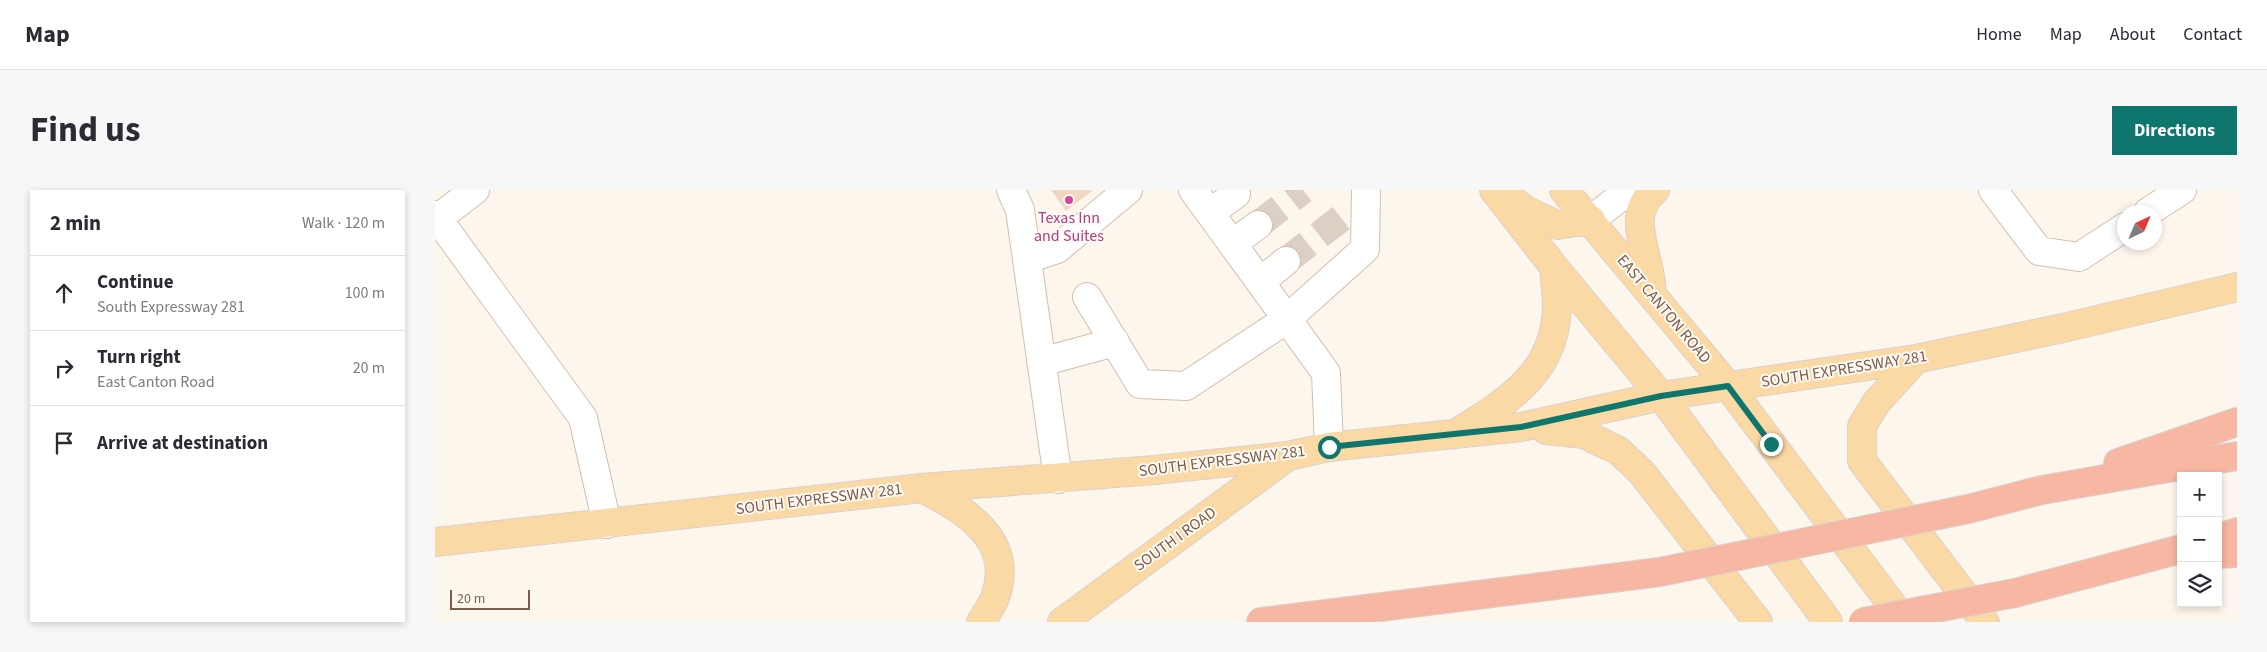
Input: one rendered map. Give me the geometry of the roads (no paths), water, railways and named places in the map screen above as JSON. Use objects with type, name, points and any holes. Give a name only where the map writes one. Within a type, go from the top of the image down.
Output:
[{"type":"highway","points":[[2042,490],[2237,422]]},
{"type":"highway","points":[[1261,622],[1661,572],[1968,509],[2042,490],[2237,456]]},
{"type":"highway","points":[[2222,537],[2237,532]]},
{"type":"highway","points":[[1863,622],[2015,593],[2172,554]]},
{"type":"highway","points":[[2222,554],[2237,554]]},
{"type":"main road","points":[[1494,190],[1553,267],[1661,396],[1828,622]]},
{"type":"main road","points":[[1499,190],[1527,211],[1557,225],[1591,220]]},
{"type":"main road","name":"EAST CANTON ROAD","points":[[1564,190],[1728,386],[1905,622]]},
{"type":"main road","points":[[1652,294],[1650,274],[1638,230],[1639,218],[1645,202],[1655,190]]},
{"type":"main road","points":[[1455,434],[1504,403],[1525,384],[1544,360],[1553,334],[1557,303],[1553,267]]},
{"type":"main road","name":"SOUTH EXPRESSWAY 281","points":[[435,542],[922,488],[1058,479],[1288,456],[1329,447],[1521,427],[1661,396],[1916,359],[2063,328],[2237,287]]},
{"type":"main road","points":[[1916,359],[1876,403],[1862,426],[1862,461],[1985,622]]},
{"type":"main road","points":[[1521,427],[1584,434],[1619,451],[1642,473],[1758,622]]},
{"type":"main road","name":"SOUTH I ROAD","points":[[1062,622],[1288,456]]},
{"type":"main road","points":[[922,488],[959,508],[982,528],[997,550],[1000,574],[996,596],[981,622]]},
{"type":"street","points":[[475,190],[436,217],[583,418],[607,524]]},
{"type":"street","points":[[1011,190],[1020,210],[1058,479]]},
{"type":"street","points":[[1027,259],[1057,249],[1128,190]]},
{"type":"street","points":[[1193,190],[1326,373],[1329,447]]},
{"type":"street","points":[[1591,220],[1629,190]]},
{"type":"street","points":[[1993,190],[2039,251],[2079,257],[2117,232]]},
{"type":"street","points":[[2158,205],[2182,190]]},
{"type":"street","points":[[1210,213],[1236,194]]},
{"type":"street","points":[[1087,297],[1140,384],[1186,386],[1287,319],[1365,249],[1359,201]]},
{"type":"street","points":[[1232,244],[1259,225]]},
{"type":"street","points":[[1260,282],[1286,261]]},
{"type":"street","points":[[1041,362],[1115,342]]},
{"type":"tunnel","points":[[1258,225],[1303,190]]},
{"type":"tunnel","points":[[1286,261],[1345,215]]},
{"type":"place","name":"Texas Inn and Suites","points":[[1069,200]]}]
